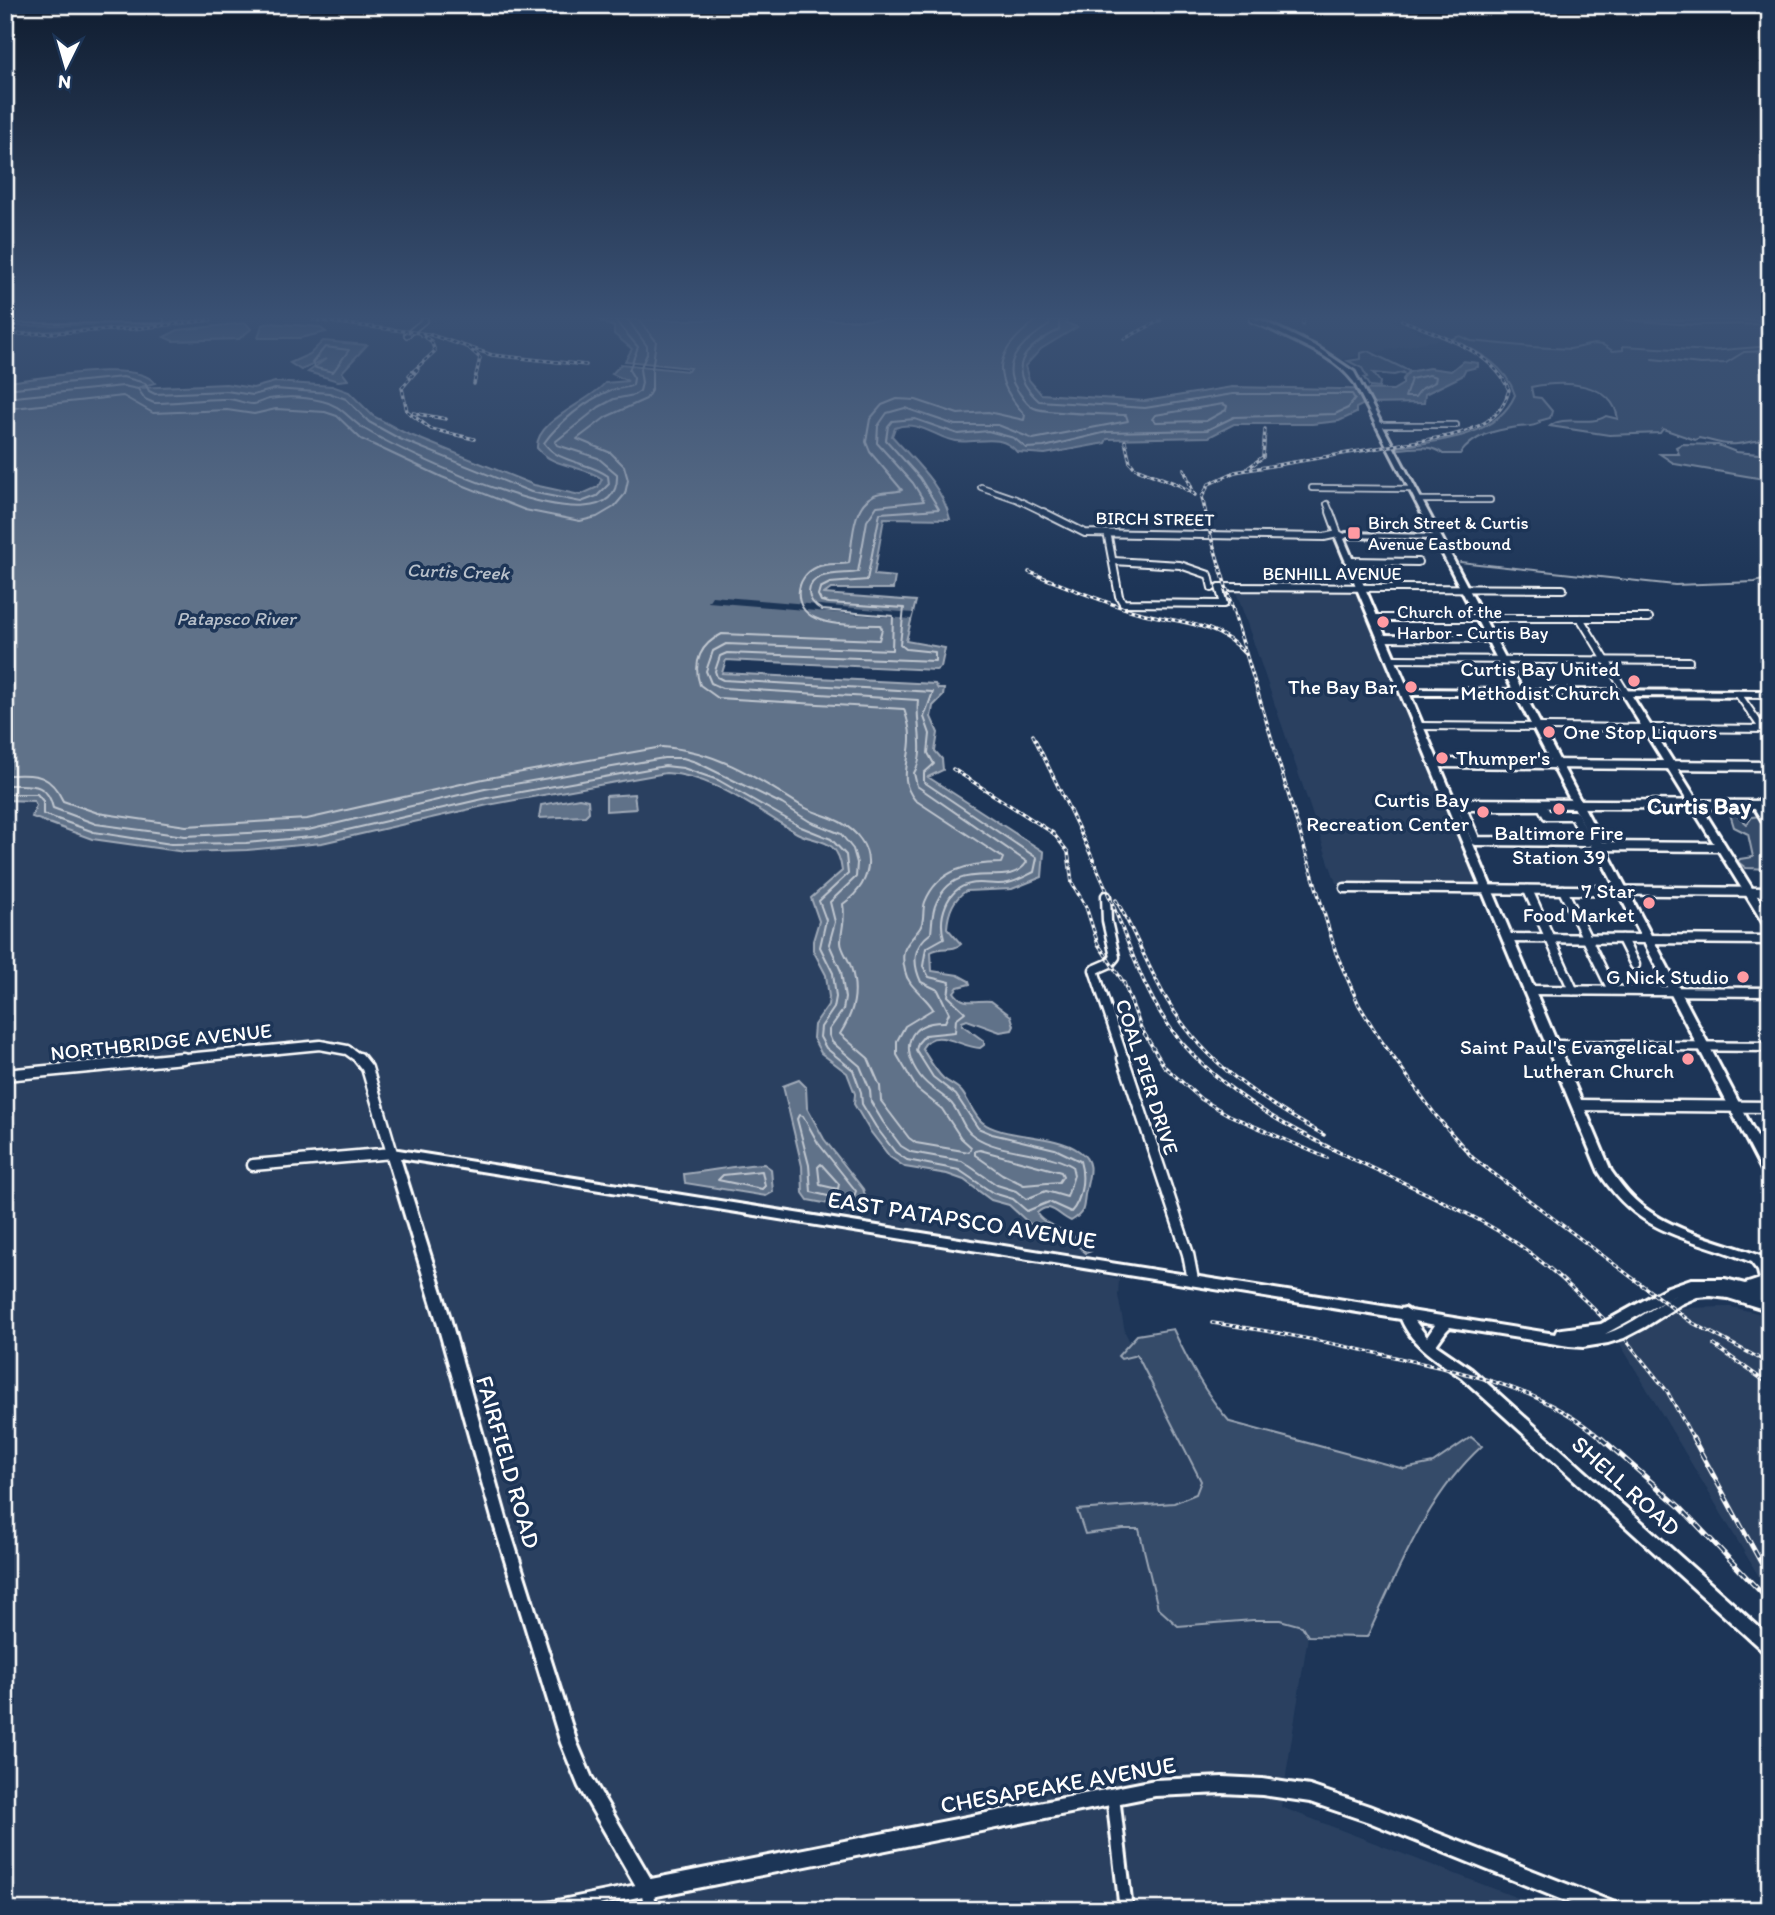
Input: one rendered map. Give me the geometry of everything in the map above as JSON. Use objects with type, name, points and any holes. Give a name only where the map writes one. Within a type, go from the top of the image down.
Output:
[{"type":"main road","points":[[1374,409],[1378,425],[1556,764],[1593,844],[1622,891],[1769,1173]]},
{"type":"main road","points":[[1340,535],[1605,1172],[1623,1197],[1638,1211],[1670,1230],[1751,1256],[1770,1265]]},
{"type":"main road","name":"BIRCH STREET","points":[[1340,535],[1437,537]]},
{"type":"main road","points":[[1421,536],[1434,538],[1454,568]]},
{"type":"main road","points":[[1405,692],[1770,694]]},
{"type":"main road","points":[[1626,693],[1770,926]]},
{"type":"main road","name":"EAST PATAPSCO AVENUE","points":[[392,1153],[1569,1341],[1602,1341],[1627,1331],[1691,1294],[1718,1291],[1770,1296]]},
{"type":"main road","name":"FAIRFIELD ROAD","points":[[392,1153],[443,1318],[499,1518],[569,1743],[585,1781],[647,1889]]},
{"type":"main road","points":[[1744,1293],[1764,1284],[1766,1279],[1763,1269],[1751,1256]]},
{"type":"main road","name":"EAST PATAPSCO AVENUE","points":[[1744,1293],[1770,1305]]},
{"type":"main road","name":"SHELL ROAD","points":[[1409,1314],[1450,1361],[1770,1647]]},
{"type":"main road","name":"SHELL ROAD","points":[[1409,1314],[1407,1321],[1423,1341],[1450,1361]]},
{"type":"main road","points":[[1431,1342],[1441,1327],[1449,1321]]},
{"type":"main road","name":"CHESAPEAKE AVENUE","points":[[647,1889],[1155,1788],[1223,1785],[1310,1794],[1369,1814],[1610,1910]]},
{"type":"street","points":[[1378,425],[1456,425]]},
{"type":"street","name":"BIRCH STREET","points":[[981,487],[1016,499],[1085,533],[1324,537],[1340,535]]},
{"type":"street","points":[[1312,488],[1412,489]]},
{"type":"street","points":[[1418,500],[1490,500]]},
{"type":"street","points":[[1327,504],[1340,535]]},
{"type":"street","points":[[1108,537],[1113,561],[1180,565],[1209,575],[1212,588]]},
{"type":"street","name":"BENHILL AVENUE","points":[[1113,561],[1119,596],[1123,603],[1224,604],[1219,587],[1563,589]]},
{"type":"street","points":[[1350,561],[1418,562]]},
{"type":"street","points":[[1373,618],[1649,618]]},
{"type":"street","points":[[1580,618],[1626,693]]},
{"type":"street","points":[[1382,638],[1490,639]]},
{"type":"street","points":[[1391,659],[1689,661]]},
{"type":"street","points":[[1738,694],[1766,729],[1770,739]]},
{"type":"street","points":[[1419,726],[1766,729]]},
{"type":"street","points":[[1435,763],[1770,766]]},
{"type":"street","points":[[1451,803],[1770,805]]},
{"type":"street","points":[[1757,805],[1768,823]]},
{"type":"street","points":[[1593,844],[1574,815],[1547,815],[1542,806],[1461,806],[1476,841],[1593,844],[1721,847]]},
{"type":"street","points":[[1469,845],[1593,844]]},
{"type":"street","points":[[1345,888],[1770,892]]},
{"type":"street","points":[[1528,890],[1573,990]]},
{"type":"street","points":[[1563,890],[1612,990]]},
{"type":"street","name":"COAL PIER DRIVE","points":[[1106,896],[1107,921],[1115,957],[1110,963],[1094,970],[1188,1254],[1193,1280]]},
{"type":"street","points":[[1508,938],[1770,940]]},
{"type":"street","points":[[1622,939],[1635,965]]},
{"type":"street","points":[[1530,990],[1770,992]]},
{"type":"street","name":"NORTHBRIDGE AVENUE","points":[[5,1075],[320,1045]]},
{"type":"street","name":"FAIRFIELD ROAD","points":[[320,1045],[348,1049],[364,1062],[392,1153]]},
{"type":"street","points":[[1553,1045],[1770,1047]]},
{"type":"street","points":[[1578,1105],[1770,1107]]},
{"type":"street","points":[[253,1164],[392,1153]]},
{"type":"street","points":[[1113,1796],[1126,1910]]},
{"type":"street","name":"FAIRFIELD ROAD","points":[[647,1889],[651,1910]]},
{"type":"street","name":"CHESAPEAKE AVENUE","points":[[542,1910],[647,1889]]},
{"type":"shaded area","points":[[366,409],[570,409],[545,428],[537,444],[595,474],[602,482],[593,491],[580,495],[534,485],[403,432],[373,416]]},
{"type":"shaded area","points":[[1506,409],[1552,411],[1550,418],[1532,426],[1485,434],[1460,454],[1443,454],[1428,448],[1397,447],[1464,435],[1494,420]]},
{"type":"shaded area","points":[[1615,409],[1770,409],[1770,440],[1727,444],[1699,438],[1695,440],[1663,429],[1660,433],[1609,435],[1550,426],[1562,421],[1592,421],[1606,416],[1618,419]]},
{"type":"shaded area","points":[[1682,444],[1718,445],[1736,452],[1770,455],[1770,480],[1675,464],[1660,454],[1679,454],[1676,447]]},
{"type":"shaded area","points":[[1236,591],[1357,592],[1476,883],[1336,883]]},
{"type":"shaded area","points":[[666,773],[682,774],[718,788],[774,817],[796,832],[826,844],[838,855],[842,871],[824,885],[813,941],[813,949],[826,975],[829,997],[828,1005],[822,1012],[821,1053],[847,1073],[858,1114],[890,1157],[905,1167],[947,1174],[964,1180],[991,1200],[1009,1205],[1032,1226],[1077,1245],[1086,1253],[1082,1270],[1119,1279],[1118,1296],[1125,1332],[1136,1355],[1308,1636],[1281,1807],[1549,1910],[5,1910],[5,800],[34,801],[36,805],[32,817],[143,846],[170,851],[209,852],[322,843],[488,805]]},
{"type":"shaded area","points":[[1730,814],[1737,815],[1747,824],[1752,817],[1760,816],[1770,832],[1770,869],[1746,868],[1738,862],[1740,859],[1753,857],[1748,834],[1734,827]]},
{"type":"shaded area","points":[[1731,1307],[1770,1316],[1770,1595],[1619,1342],[1677,1308]]},
{"type":"shaded area","points":[[1173,1329],[1198,1378],[1230,1422],[1404,1469],[1433,1463],[1471,1437],[1482,1446],[1462,1466],[1429,1511],[1367,1637],[1308,1636],[1302,1626],[1280,1620],[1178,1626],[1158,1608],[1139,1529],[1085,1534],[1077,1510],[1174,1503],[1196,1494],[1201,1481],[1137,1355],[1121,1359],[1118,1356],[1137,1335]]},
{"type":"water","name":"Patapsco River","points":[[5,409],[366,409],[373,416],[403,432],[534,485],[580,495],[598,487],[602,479],[552,460],[537,448],[539,438],[554,420],[570,409],[1356,409],[1356,413],[1339,421],[1312,424],[1234,424],[1209,437],[1107,439],[1105,443],[1045,454],[1017,452],[1010,445],[993,440],[957,441],[916,426],[895,428],[892,436],[934,484],[950,519],[884,518],[874,575],[895,577],[893,589],[831,589],[824,594],[916,601],[906,641],[945,648],[941,667],[936,670],[726,660],[722,673],[935,684],[938,689],[944,689],[943,696],[933,706],[931,717],[938,733],[935,751],[942,759],[943,770],[928,777],[1044,852],[1042,877],[1012,889],[966,891],[961,894],[952,907],[947,928],[961,944],[931,952],[932,971],[958,975],[969,981],[970,984],[958,987],[954,992],[958,997],[966,1001],[991,1001],[1011,1016],[1014,1026],[1012,1030],[1000,1032],[967,1020],[962,1022],[962,1025],[984,1041],[980,1048],[949,1039],[934,1038],[927,1041],[922,1048],[941,1076],[961,1091],[982,1122],[1002,1131],[1056,1141],[1084,1155],[1089,1164],[1089,1174],[1080,1214],[1071,1221],[1050,1208],[1037,1213],[1045,1222],[1077,1238],[1091,1251],[1086,1253],[1077,1245],[1032,1226],[1009,1205],[991,1200],[964,1180],[947,1174],[905,1167],[890,1157],[854,1104],[855,1094],[847,1073],[821,1053],[813,1038],[814,1025],[828,1005],[829,997],[826,975],[813,950],[819,921],[811,898],[842,871],[838,855],[828,844],[797,833],[718,787],[684,775],[666,773],[488,805],[322,843],[185,852],[92,839],[32,817],[36,805],[34,801],[5,800]]},
{"type":"water","points":[[634,794],[636,809],[606,811],[606,796]]},
{"type":"water","points":[[579,798],[588,800],[589,812],[585,816],[539,818],[541,805]]},
{"type":"water","points":[[799,1080],[806,1087],[807,1108],[824,1139],[863,1189],[865,1195],[856,1206],[845,1207],[808,1200],[803,1193],[802,1166],[783,1086]]},
{"type":"water","points":[[764,1164],[771,1169],[773,1192],[766,1196],[685,1183],[684,1174]]},
{"type":"pier","points":[[712,596],[913,613],[911,619],[708,602]]},
{"type":"waterway","points":[[1460,562],[1675,585],[1755,582],[1770,578]]},
{"type":"railway","points":[[407,409],[431,429],[474,439]]},
{"type":"railway","points":[[1500,409],[1486,422],[1449,436],[1235,472],[1209,484],[1202,497],[1211,537],[1336,953],[1359,1005],[1380,1039],[1437,1117],[1473,1158],[1691,1322],[1770,1364]]},
{"type":"railway","points":[[413,413],[446,419]]},
{"type":"railway","points":[[1248,468],[1263,457],[1265,429]]},
{"type":"railway","points":[[1125,441],[1130,462],[1135,468],[1179,485],[1195,495]]},
{"type":"railway","points":[[1184,469],[1194,494]]},
{"type":"railway","points":[[1029,572],[1130,610],[1206,628],[1220,634],[1244,653]]},
{"type":"railway","points":[[1033,735],[1092,857],[1149,993],[1183,1044],[1215,1075],[1250,1102],[1287,1125],[1447,1203],[1519,1244],[1578,1293],[1605,1320]]},
{"type":"railway","points":[[953,769],[1053,833],[1068,852],[1072,883],[1086,907],[1098,944],[1124,983],[1141,1028],[1164,1066],[1201,1099],[1229,1115],[1327,1158]]},
{"type":"railway","points":[[1116,900],[1167,1000],[1198,1043],[1257,1094],[1324,1135]]},
{"type":"railway","points":[[1212,1323],[1339,1345],[1498,1383],[1553,1406],[1579,1421],[1603,1440]]},
{"type":"railway","points":[[1626,1340],[1667,1391],[1694,1440]]},
{"type":"railway","points":[[1714,1345],[1770,1385]]},
{"type":"railway","points":[[1601,1438],[1681,1508],[1770,1602]]},
{"type":"railway","points":[[1693,1438],[1770,1579]]},
{"type":"place","name":"Birch Street & Curtis Avenue Eastbound","points":[[1354,533]]},
{"type":"place","name":"Church of the Harbor - Curtis Bay","points":[[1383,622]]},
{"type":"place","name":"Curtis Bay United Methodist Church","points":[[1634,681]]},
{"type":"place","name":"The Bay Bar","points":[[1411,687]]},
{"type":"place","name":"One Stop Liquors","points":[[1549,732]]},
{"type":"place","name":"Thumper's","points":[[1442,758]]},
{"type":"place","name":"Baltimore Fire Station 39","points":[[1559,809]]},
{"type":"place","name":"Curtis Bay Recreation Center","points":[[1483,812]]},
{"type":"place","name":"7 Star Food Market","points":[[1649,903]]},
{"type":"place","name":"G Nick Studio","points":[[1743,977]]},
{"type":"place","name":"Saint Paul's Evangelical Lutheran Church","points":[[1688,1059]]},
{"type":"district","name":"Curtis Bay","points":[[1699,806]]},
{"type":"water label","name":"Curtis Creek","points":[[458,571]]}]
